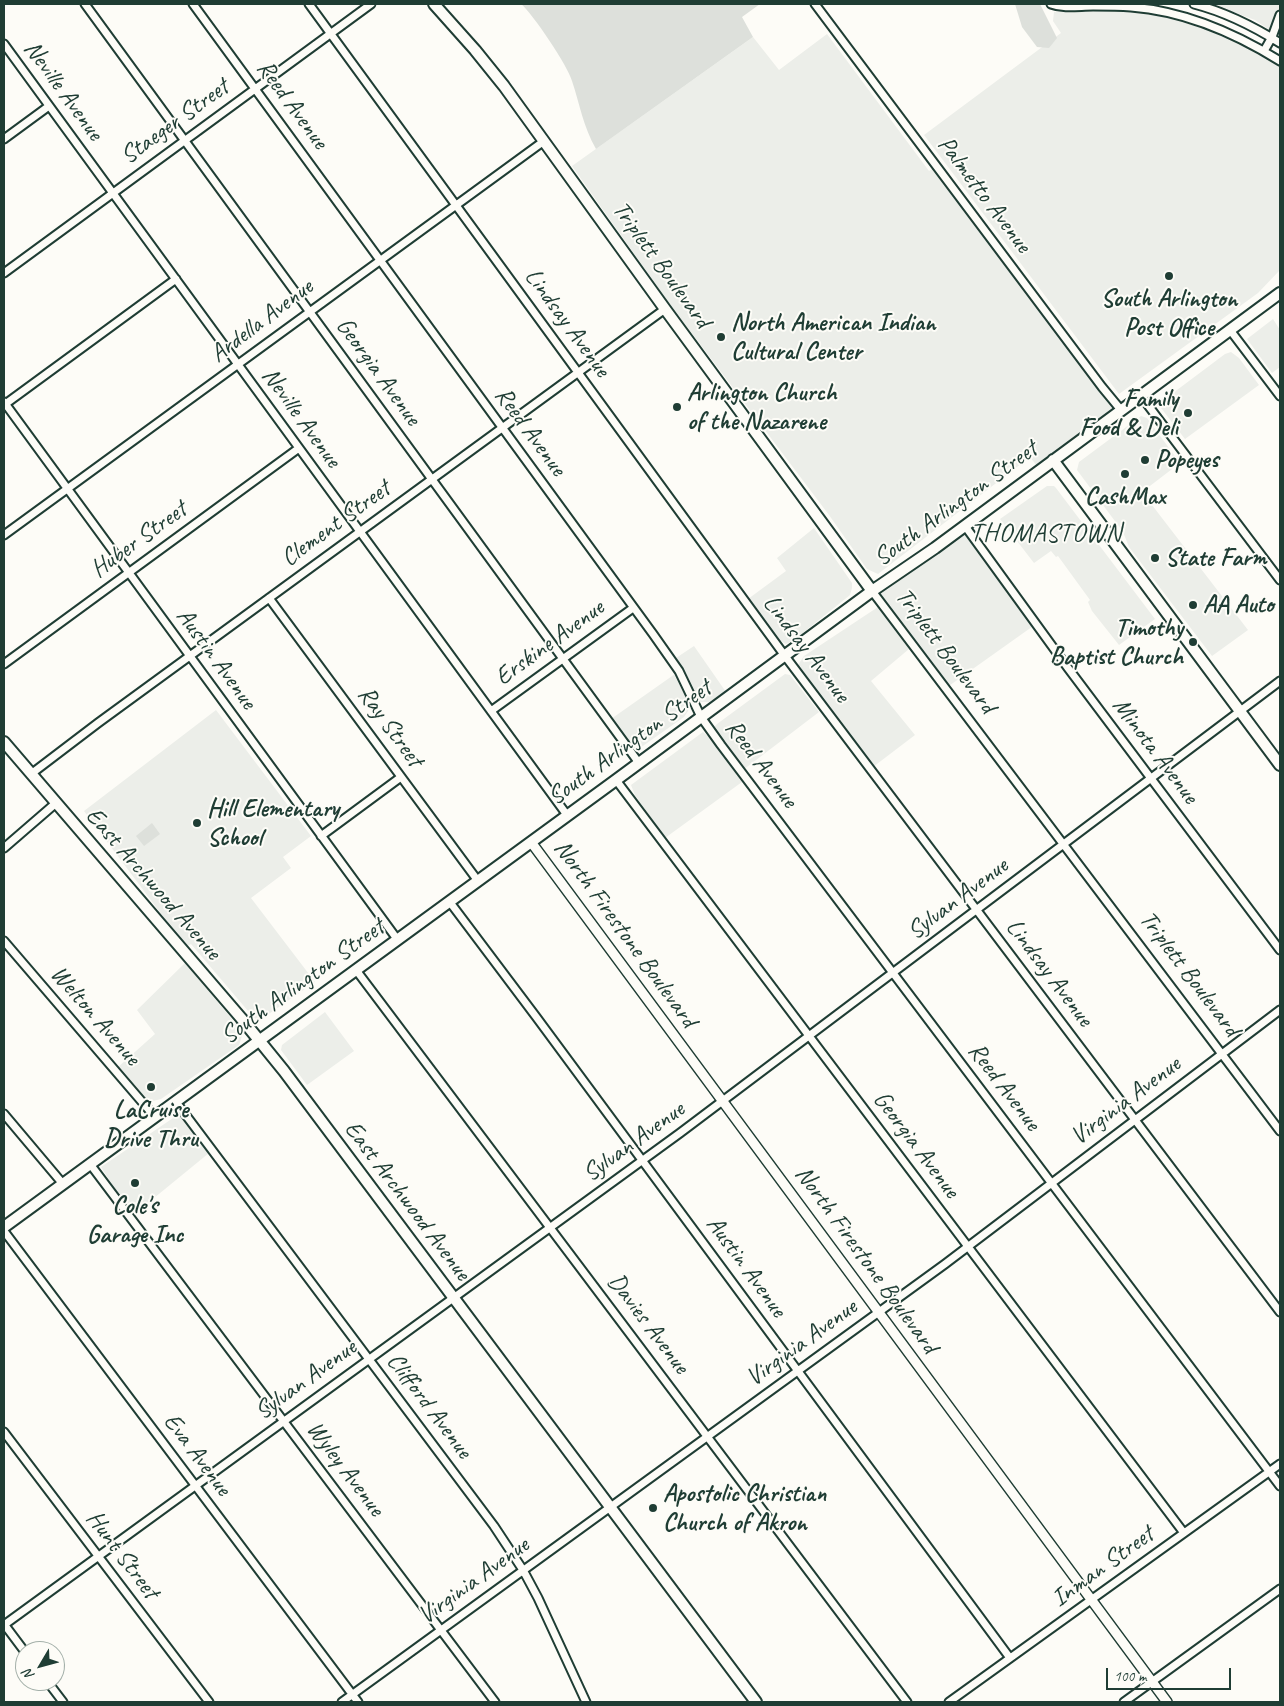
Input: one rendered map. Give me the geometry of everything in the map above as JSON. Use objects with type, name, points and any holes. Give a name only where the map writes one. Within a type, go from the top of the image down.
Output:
[{"type":"main road","name":"Triplett Boulevard","points":[[434,4],[487,64],[872,591]]},
{"type":"main road","name":"South Arlington Street","points":[[4,1227],[396,939],[532,842],[872,591],[965,526],[1280,293]]},
{"type":"main road","points":[[1053,460],[1280,765]]},
{"type":"main road","name":"East Archwood Avenue","points":[[4,742],[259,1040],[756,1702]]},
{"type":"street","name":"Georgia Avenue","points":[[85,4],[639,763]]},
{"type":"street","name":"Reed Avenue","points":[[193,4],[672,660],[701,717],[1280,1486]]},
{"type":"street","name":"Lindsay Avenue","points":[[309,4],[785,656],[1280,1312]]},
{"type":"street","name":"Staeger Street","points":[[4,273],[371,4]]},
{"type":"street","name":"Palmetto Avenue","points":[[815,4],[1121,410]]},
{"type":"street","points":[[1052,4],[1059,7],[1111,6],[1150,9],[1212,26],[1264,51],[1280,61]]},
{"type":"street","points":[[1194,4],[1231,16],[1280,42]]},
{"type":"street","points":[[1264,51],[1272,37],[1280,15]]},
{"type":"street","name":"Neville Avenue","points":[[4,44],[567,816]]},
{"type":"street","points":[[4,139],[49,106]]},
{"type":"street","name":"Ardella Avenue","points":[[4,535],[455,204],[544,141]]},
{"type":"street","points":[[4,404],[176,279]]},
{"type":"street","name":"Clement Street","points":[[31,774],[665,309]]},
{"type":"street","points":[[1230,330],[1280,396]]},
{"type":"street","points":[[1141,396],[1280,580]]},
{"type":"street","name":"Austin Avenue","points":[[4,404],[396,939]]},
{"type":"street","name":"Huber Street","points":[[4,664],[299,448]]},
{"type":"street","name":"Minota Avenue","points":[[965,526],[1151,779],[1280,950]]},
{"type":"street","name":"Triplett Boulevard","points":[[872,591],[1280,1131]]},
{"type":"street","name":"Ray Street","points":[[269,598],[478,881]]},
{"type":"street","name":"Erskine Avenue","points":[[491,711],[633,608]]},
{"type":"street","name":"Sylvan Avenue","points":[[4,1625],[809,1037],[1280,681]]},
{"type":"street","points":[[321,836],[401,777]]},
{"type":"street","name":"Georgia Avenue","points":[[616,780],[1184,1533]]},
{"type":"street","points":[[4,848],[56,803]]},
{"type":"street","name":"North Firestone Boulevard","points":[[532,842],[1166,1702]]},
{"type":"street","name":"Austin Avenue","points":[[449,902],[537,1018],[1010,1658]]},
{"type":"street","name":"Welton Avenue","points":[[4,941],[155,1117]]},
{"type":"street","name":"Davies Avenue","points":[[356,970],[907,1702]]},
{"type":"street","name":"Virginia Avenue","points":[[342,1702],[879,1312],[1280,1010]]},
{"type":"street","name":"Clifford Avenue","points":[[176,1102],[494,1526],[523,1570],[544,1610],[586,1702]]},
{"type":"street","points":[[4,1114],[63,1184]]},
{"type":"street","name":"Wyley Avenue","points":[[90,1164],[495,1702]]},
{"type":"street","name":"Eva Avenue","points":[[4,1231],[358,1702]]},
{"type":"street","name":"Hunt Street","points":[[4,1432],[209,1702]]},
{"type":"street","name":"Inman Street","points":[[948,1702],[1280,1464]]},
{"type":"street","points":[[1124,1702],[1280,1589]]},
{"type":"street","points":[[4,1625],[16,1641]]},
{"type":"street","points":[[55,1691],[63,1702]]},
{"type":"shaded area","points":[[521,4],[760,4],[742,17],[753,37],[596,149],[585,124],[569,74],[541,29]]},
{"type":"shaded area","points":[[1015,4],[1040,4],[1057,38],[1049,48],[1037,47],[1022,27]]},
{"type":"shaded area","points":[[1211,4],[1280,4],[1280,37],[1255,20]]},
{"type":"shaded area","points":[[1110,9],[1143,11],[1227,35],[1280,66],[1280,270],[1258,293],[1119,394],[924,135],[1061,33],[1053,21],[1054,12]]},
{"type":"shaded area","points":[[827,34],[929,171],[937,166],[1121,410],[1040,470],[1030,457],[878,574],[867,569],[829,515],[666,299],[572,166],[753,37],[779,70]]},
{"type":"shaded area","points":[[1273,319],[1280,330],[1280,367],[1272,373],[1247,339]]},
{"type":"shaded area","points":[[1231,352],[1239,358],[1259,385],[1185,439],[1161,408],[1161,402],[1225,354]]},
{"type":"shaded area","points":[[1141,416],[1147,418],[1180,463],[1142,492],[1248,630],[1212,656],[1129,547],[1123,532],[1077,470],[1079,462]]},
{"type":"shaded area","points":[[1047,486],[1054,486],[1056,488],[1155,619],[1119,645],[1092,611],[1088,602],[1090,600],[1058,556],[1056,557],[1051,551],[1034,563],[1000,519]]},
{"type":"shaded area","points":[[965,526],[1036,624],[946,688],[872,591]]},
{"type":"shaded area","points":[[814,528],[852,583],[852,588],[850,595],[794,640],[786,644],[779,640],[748,599],[786,571],[777,558]]},
{"type":"shaded area","points":[[878,607],[909,649],[871,681],[915,735],[873,767],[798,665],[804,656]]},
{"type":"shaded area","points":[[694,646],[726,692],[709,702],[700,702],[676,658]]},
{"type":"shaded area","points":[[675,674],[689,705],[688,711],[684,717],[640,748],[633,747],[611,719]]},
{"type":"shaded area","points":[[785,674],[790,675],[819,712],[743,770],[713,728]]},
{"type":"shaded area","name":"Hill Elementary School","points":[[216,710],[311,836],[283,857],[291,868],[251,898],[315,982],[260,1020],[254,1018],[191,944],[186,947],[84,811]]},
{"type":"shaded area","points":[[703,732],[711,739],[742,782],[665,838],[635,795],[631,785]]},
{"type":"shaded area","points":[[152,823],[160,834],[144,846],[136,836]]},
{"type":"shaded area","points":[[185,963],[241,1030],[242,1036],[239,1045],[161,1099],[149,1102],[117,1068],[155,1034],[137,1010]]},
{"type":"shaded area","points":[[325,1012],[354,1051],[307,1085],[281,1050],[282,1045]]},
{"type":"shaded area","points":[[179,1114],[209,1153],[132,1216],[101,1167]]},
{"type":"place","name":"South Arlington Post Office","points":[[1169,276]]},
{"type":"place","name":"North American Indian Cultural Center","points":[[721,337]]},
{"type":"place","name":"Arlington Church of the Nazarene","points":[[677,407]]},
{"type":"place","name":"Family Food & Deli","points":[[1188,413]]},
{"type":"place","name":"Popeyes","points":[[1145,460]]},
{"type":"place","name":"CashMax","points":[[1125,474]]},
{"type":"place","name":"State Farm","points":[[1155,558]]},
{"type":"place","name":"AA Auto","points":[[1193,605]]},
{"type":"place","name":"Timothy Baptist Church","points":[[1193,642]]},
{"type":"place","name":"Hill Elementary School","points":[[197,823]]},
{"type":"place","name":"LaCruise Drive Thru","points":[[151,1087]]},
{"type":"place","name":"Cole's Garage Inc","points":[[135,1183]]},
{"type":"place","name":"Apostolic Christian Church of Akron","points":[[653,1508]]},
{"type":"district","name":"THOMASTOWN","points":[[1046,534]]}]
